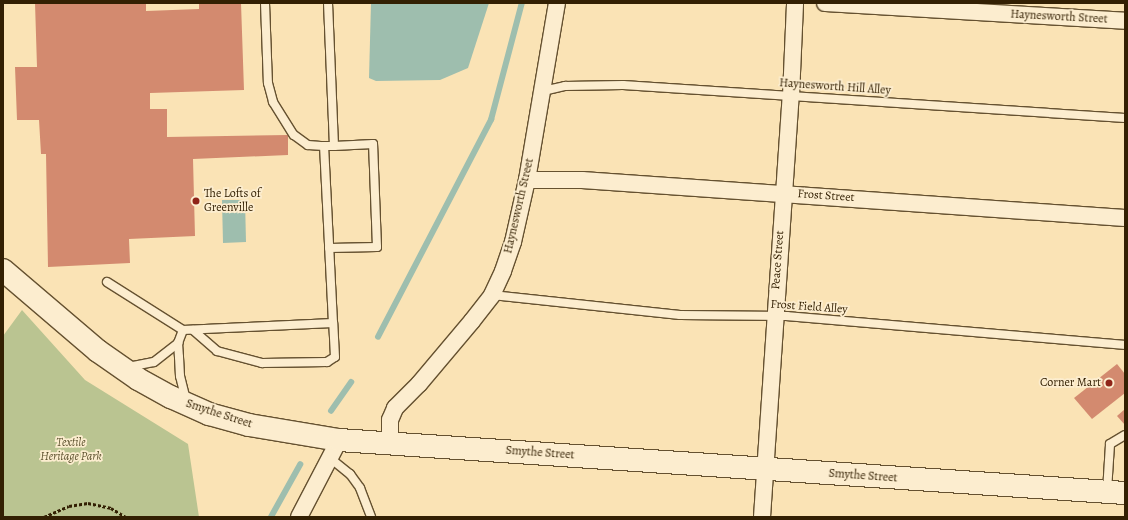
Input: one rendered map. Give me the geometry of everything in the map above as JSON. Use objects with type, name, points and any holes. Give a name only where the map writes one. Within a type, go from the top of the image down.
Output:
[{"type":"street","name":"Haynesworth Street","points":[[390,442],[390,420],[395,408],[420,384],[492,295],[513,242],[527,180],[557,3]]},
{"type":"street","name":"Peace Street","points":[[762,517],[774,316],[791,96],[795,3]]},
{"type":"street","name":"Haynesworth Street","points":[[825,3],[1125,21]]},
{"type":"street","name":"Frost Street","points":[[527,180],[582,180],[1125,218]]},
{"type":"street","name":"Smythe Street","points":[[6,275],[98,351],[123,368],[188,405],[249,425],[334,449],[390,442],[764,470],[1116,492]]},
{"type":"street","points":[[299,517],[334,449]]},
{"type":"lane","points":[[265,3],[268,83],[273,102],[294,135],[308,144],[324,146],[373,144],[377,247],[329,248]]},
{"type":"lane","points":[[328,3],[334,146]]},
{"type":"lane","name":"Haynesworth Hill Alley","points":[[543,91],[565,86],[623,85],[1125,118]]},
{"type":"lane","points":[[193,330],[217,351],[262,363],[327,362],[335,357],[324,146]]},
{"type":"lane","points":[[107,282],[183,330],[333,323]]},
{"type":"lane","name":"Frost Field Alley","points":[[492,295],[680,315],[774,316],[1125,345]]},
{"type":"lane","points":[[183,330],[178,343],[180,376],[188,405]]},
{"type":"lane","points":[[123,368],[154,362],[178,343]]},
{"type":"lane","points":[[1116,492],[1110,444],[1125,435]]},
{"type":"lane","points":[[334,449],[360,488],[371,517]]},
{"type":"path","points":[[44,517],[69,506],[88,503],[111,508],[126,517]]},
{"type":"green space","name":"Textile Heritage Park","points":[[22,310],[85,380],[188,444],[199,517],[3,517],[3,336]]},
{"type":"shaded area","points":[[371,3],[489,3],[468,68],[440,80],[376,81],[369,78]]},
{"type":"shaded area","points":[[222,200],[245,200],[246,242],[223,243]]},
{"type":"building","points":[[35,3],[146,3],[146,11],[199,9],[199,3],[241,3],[244,90],[150,93],[150,109],[167,109],[167,137],[288,135],[288,155],[193,159],[195,236],[129,239],[130,263],[48,267],[46,154],[41,154],[39,120],[17,120],[15,67],[37,67]]},
{"type":"building","name":"Corner Mart","points":[[1117,364],[1125,374],[1125,393],[1092,419],[1074,398]]},
{"type":"building","points":[[1125,409],[1125,425],[1117,416]]},
{"type":"waterway","points":[[378,337],[491,120],[522,3]]},
{"type":"waterway","points":[[331,411],[351,382]]},
{"type":"waterway","points":[[271,517],[300,465]]},
{"type":"place","name":"The Lofts of Greenville","points":[[196,201]]},
{"type":"place","name":"Corner Mart","points":[[1109,383]]}]
